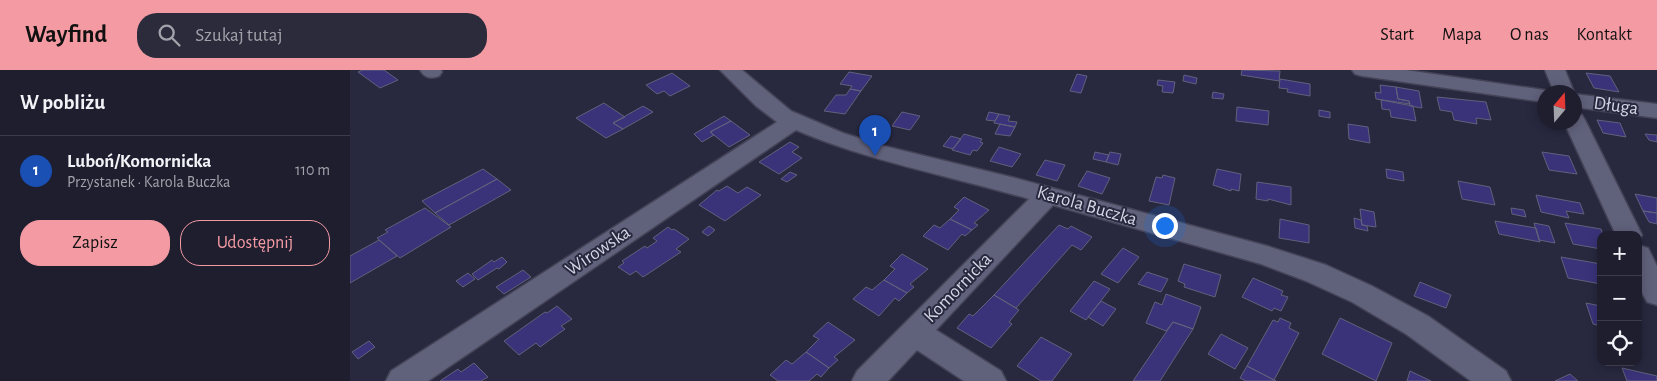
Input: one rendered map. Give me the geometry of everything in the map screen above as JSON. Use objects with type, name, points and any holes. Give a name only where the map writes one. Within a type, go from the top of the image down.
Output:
[{"type":"street","name":"Karola Buczka","points":[[730,70],[769,105],[794,121],[822,133],[872,150],[1048,195],[1267,256],[1316,273],[1362,294],[1417,325],[1495,381]]},
{"type":"street","points":[[1362,70],[1401,73],[1537,95]]},
{"type":"street","points":[[1555,70],[1561,85]]},
{"type":"street","name":"Długa","points":[[1582,101],[1657,111]]},
{"type":"street","name":"Wirowska","points":[[402,381],[794,121]]},
{"type":"street","points":[[1579,130],[1627,231]]},
{"type":"street","name":"Komornicka","points":[[868,381],[1048,195]]},
{"type":"street","points":[[1642,263],[1657,294]]},
{"type":"street","points":[[914,333],[990,381]]},
{"type":"building","points":[[363,70],[384,70],[398,80],[380,88],[358,72]]},
{"type":"building","points":[[1242,70],[1280,71],[1279,81],[1241,75]]},
{"type":"building","points":[[849,72],[872,76],[861,91],[850,89],[852,86],[840,84]]},
{"type":"building","points":[[672,73],[690,86],[670,96],[664,91],[657,94],[646,85]]},
{"type":"building","points":[[1586,73],[1610,76],[1619,92],[1594,88]]},
{"type":"building","points":[[1077,74],[1087,76],[1081,93],[1070,91]]},
{"type":"building","points":[[1184,75],[1197,78],[1196,84],[1183,81]]},
{"type":"building","points":[[1280,79],[1310,84],[1310,96],[1287,92],[1288,89],[1279,88]]},
{"type":"building","points":[[1158,80],[1175,82],[1173,93],[1162,92],[1163,86],[1157,85]]},
{"type":"building","points":[[1380,85],[1396,87],[1398,99],[1409,101],[1410,104],[1376,99],[1375,92],[1381,93]]},
{"type":"building","points":[[1396,87],[1419,91],[1422,108],[1410,106],[1409,101],[1398,99]]},
{"type":"building","points":[[850,89],[861,91],[845,114],[824,111],[836,95],[846,95]]},
{"type":"building","points":[[1213,92],[1224,94],[1223,99],[1212,98]]},
{"type":"building","points":[[1437,97],[1486,102],[1491,120],[1476,118],[1477,124],[1454,120],[1452,112],[1440,110]]},
{"type":"building","points":[[1381,100],[1413,106],[1416,121],[1391,117],[1390,110],[1382,109]]},
{"type":"building","points":[[604,103],[625,117],[613,123],[623,129],[606,138],[576,118]]},
{"type":"building","points":[[643,106],[653,112],[623,129],[613,123]]},
{"type":"building","points":[[1237,107],[1269,111],[1268,125],[1236,121]]},
{"type":"building","points":[[1319,110],[1330,112],[1330,118],[1319,116]]},
{"type":"building","points":[[902,112],[920,116],[910,130],[892,126]]},
{"type":"building","points":[[989,112],[999,114],[995,121],[986,120]]},
{"type":"building","points":[[999,114],[1010,116],[1008,121],[1017,122],[1015,127],[994,123]]},
{"type":"building","points":[[724,116],[731,121],[710,132],[714,135],[702,142],[694,134]]},
{"type":"building","points":[[1597,120],[1620,123],[1626,137],[1603,133]]},
{"type":"building","points":[[731,121],[750,135],[729,147],[710,132]]},
{"type":"building","points":[[1000,124],[1015,127],[1010,136],[995,134]]},
{"type":"building","points":[[1348,124],[1368,127],[1370,143],[1349,139]]},
{"type":"building","points":[[964,134],[982,139],[980,142],[983,143],[977,151],[973,150],[970,155],[952,150]]},
{"type":"building","points":[[1645,134],[1657,135],[1657,142],[1649,140]]},
{"type":"building","points":[[951,136],[961,139],[953,149],[943,146]]},
{"type":"building","points":[[790,142],[799,147],[792,152],[802,158],[779,174],[759,162]]},
{"type":"building","points":[[999,147],[1021,154],[1012,167],[990,161]]},
{"type":"building","points":[[1095,152],[1109,155],[1106,162],[1093,159]]},
{"type":"building","points":[[1110,152],[1121,154],[1118,165],[1106,162]]},
{"type":"building","points":[[1542,152],[1569,156],[1577,174],[1549,170]]},
{"type":"building","points":[[1045,160],[1065,165],[1057,181],[1036,175]]},
{"type":"building","points":[[483,169],[497,179],[435,213],[422,201]]},
{"type":"building","points":[[1217,169],[1241,174],[1239,191],[1231,189],[1231,191],[1213,185]]},
{"type":"building","points":[[1386,169],[1403,172],[1404,181],[1387,178]]},
{"type":"building","points":[[1087,171],[1110,178],[1102,194],[1078,186]]},
{"type":"building","points":[[790,172],[797,175],[787,182],[781,179]]},
{"type":"building","points":[[1163,175],[1175,178],[1169,205],[1149,201],[1156,177],[1162,178]]},
{"type":"building","points":[[497,179],[511,190],[449,225],[435,213]]},
{"type":"building","points":[[1458,181],[1490,187],[1495,205],[1462,199]]},
{"type":"building","points":[[1257,182],[1291,187],[1291,205],[1268,199],[1268,201],[1256,199]]},
{"type":"building","points":[[727,186],[738,193],[747,187],[761,195],[725,221],[699,205],[717,190],[719,191]]},
{"type":"building","points":[[1635,194],[1657,198],[1657,213],[1643,211]]},
{"type":"building","points":[[1536,195],[1580,203],[1584,214],[1566,211],[1569,218],[1541,212]]},
{"type":"building","points":[[964,197],[989,210],[974,223],[978,225],[972,230],[950,219],[959,210],[954,207]]},
{"type":"building","points":[[425,208],[451,227],[400,258],[377,238],[388,232],[385,230]]},
{"type":"building","points":[[1511,208],[1524,210],[1526,217],[1512,214]]},
{"type":"building","points":[[1360,209],[1374,212],[1376,227],[1362,225]]},
{"type":"building","points":[[1643,211],[1657,213],[1657,224],[1649,222]]},
{"type":"building","points":[[1354,218],[1361,220],[1362,225],[1367,226],[1368,231],[1355,228]]},
{"type":"building","points":[[950,219],[972,230],[965,236],[962,234],[948,250],[923,236],[934,225],[940,228]]},
{"type":"building","points":[[1280,219],[1309,225],[1309,243],[1279,238]]},
{"type":"building","points":[[1495,221],[1536,228],[1540,242],[1499,234]]},
{"type":"building","points":[[1534,223],[1549,226],[1555,243],[1539,240]]},
{"type":"building","points":[[1565,223],[1601,229],[1602,231],[1597,231],[1597,248],[1573,244]]},
{"type":"building","points":[[1059,225],[1068,229],[1071,226],[1092,237],[1081,250],[1072,245],[1016,308],[994,295]]},
{"type":"building","points":[[709,226],[715,230],[708,236],[702,232]]},
{"type":"building","points":[[668,227],[689,239],[676,249],[681,252],[643,277],[636,271],[630,275],[618,267],[624,263],[622,261],[645,246],[647,248],[657,241],[653,238]]},
{"type":"building","points":[[379,240],[397,256],[350,283],[350,256]]},
{"type":"building","points":[[1123,248],[1139,257],[1118,283],[1101,274]]},
{"type":"building","points":[[902,254],[928,269],[910,284],[914,287],[907,293],[884,280],[895,269],[890,266]]},
{"type":"building","points":[[502,257],[507,262],[499,269],[497,268],[478,280],[472,274],[492,260],[494,262]]},
{"type":"building","points":[[1561,257],[1597,263],[1597,283],[1568,278]]},
{"type":"building","points":[[1184,264],[1221,275],[1215,297],[1184,287],[1185,284],[1178,281]]},
{"type":"building","points":[[523,270],[531,277],[504,294],[496,287]]},
{"type":"building","points":[[1147,272],[1168,279],[1161,292],[1138,284]]},
{"type":"building","points":[[468,273],[475,279],[463,287],[456,281]]},
{"type":"building","points":[[1253,278],[1283,291],[1281,295],[1288,297],[1281,311],[1274,308],[1272,311],[1242,297]]},
{"type":"building","points":[[884,280],[907,293],[899,301],[895,298],[879,316],[853,299],[866,287],[872,290]]},
{"type":"building","points":[[1094,281],[1110,289],[1086,320],[1070,311]]},
{"type":"building","points":[[1420,282],[1451,295],[1446,308],[1414,296]]},
{"type":"building","points":[[1166,294],[1201,307],[1193,329],[1173,322],[1166,331],[1146,323],[1155,302],[1162,305]]},
{"type":"building","points":[[994,295],[1019,310],[1009,322],[1012,324],[991,348],[957,328],[969,314],[973,316]]},
{"type":"building","points":[[1101,301],[1116,309],[1103,326],[1088,317]]},
{"type":"building","points":[[1586,303],[1597,305],[1597,325],[1593,324]]},
{"type":"building","points":[[557,306],[572,319],[561,326],[565,329],[540,347],[536,343],[519,355],[504,341],[545,312],[547,313]]},
{"type":"building","points":[[1280,318],[1291,323],[1289,328],[1299,333],[1274,380],[1247,366],[1273,320],[1278,322]]},
{"type":"building","points":[[1340,318],[1392,343],[1376,381],[1322,354]]},
{"type":"building","points":[[828,322],[855,340],[834,357],[838,360],[829,368],[806,352],[819,339],[813,336]]},
{"type":"building","points":[[1173,322],[1193,329],[1160,381],[1133,381]]},
{"type":"building","points":[[1221,334],[1248,348],[1235,369],[1208,354]]},
{"type":"building","points":[[1041,337],[1072,354],[1052,381],[1041,381],[1017,366]]},
{"type":"building","points":[[369,341],[375,347],[358,359],[352,352]]},
{"type":"building","points":[[806,352],[829,368],[821,377],[817,374],[809,381],[778,381],[770,375],[786,360],[792,364]]},
{"type":"building","points":[[474,363],[488,377],[481,381],[440,381],[458,369],[461,372]]},
{"type":"building","points":[[1247,366],[1276,381],[1246,381],[1240,378]]},
{"type":"building","points":[[1622,368],[1657,376],[1657,381],[1627,381]]},
{"type":"building","points":[[1410,371],[1431,381],[1407,381]]},
{"type":"building","points":[[1570,374],[1578,381],[1555,381]]},
{"type":"place","name":"Luboń/Komornicka","points":[[875,156]]}]
